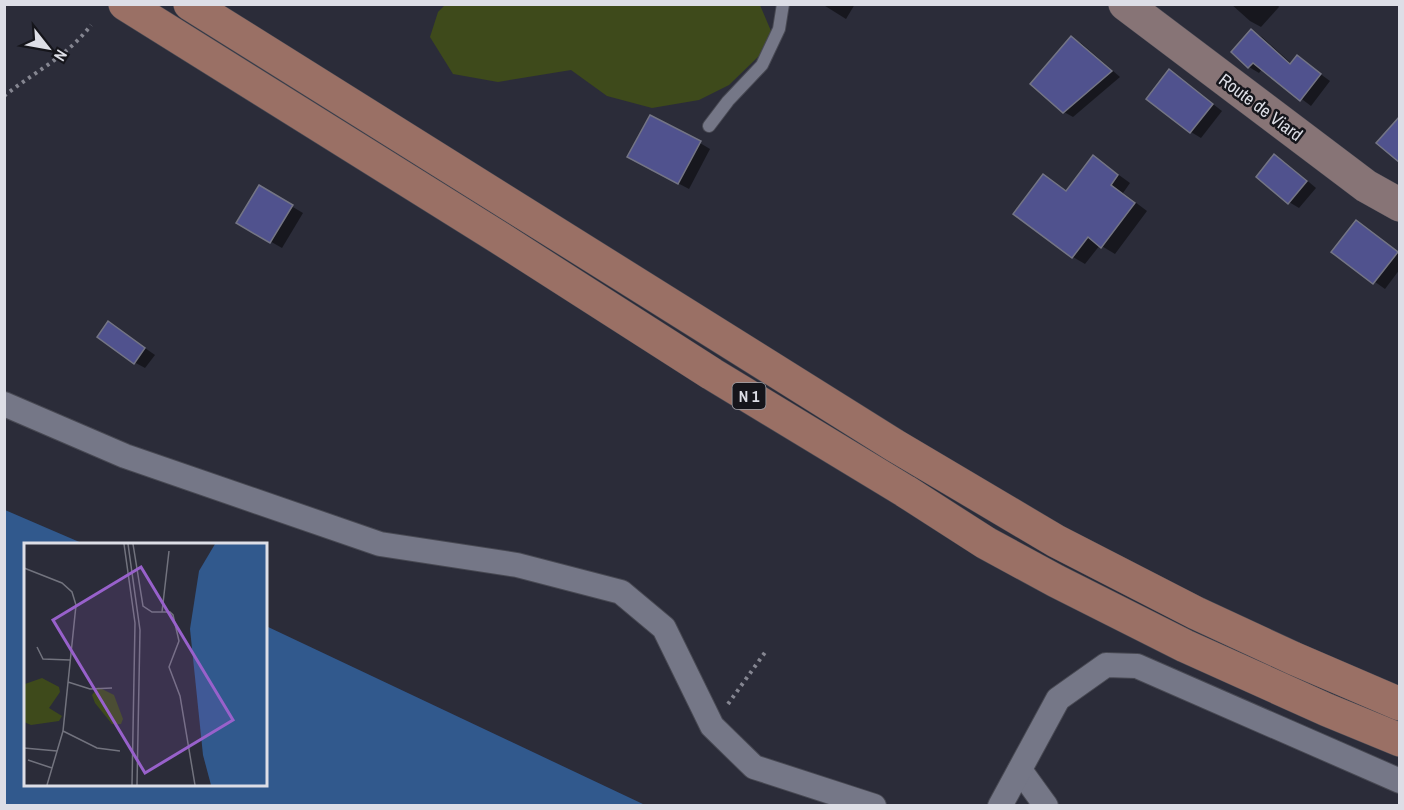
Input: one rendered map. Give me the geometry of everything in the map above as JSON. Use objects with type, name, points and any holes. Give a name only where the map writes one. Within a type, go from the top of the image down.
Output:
[{"type":"main road","name":"N 1","points":[[125,4],[712,374],[906,491],[986,543],[1185,646],[1307,702],[1400,740]]},
{"type":"main road","name":"N 1","points":[[190,4],[874,432],[1056,541],[1218,623],[1400,704]]},
{"type":"main road","name":"Route de Viard","points":[[1125,4],[1366,186],[1400,206]]},
{"type":"street","points":[[4,404],[125,456],[380,544],[517,565],[621,592],[664,628],[712,726],[754,767],[874,806]]},
{"type":"street","points":[[1000,806],[1058,699],[1106,664],[1137,666],[1400,781]]},
{"type":"street","points":[[1020,770],[1046,806]]},
{"type":"lane","points":[[709,126],[728,101],[762,65],[779,29],[783,4]]},
{"type":"path","points":[[4,96],[69,51],[91,25]]},
{"type":"path","points":[[712,726],[766,651]]},
{"type":"green space","points":[[446,4],[760,5],[771,31],[759,56],[729,85],[699,100],[652,108],[607,96],[571,70],[498,82],[453,74],[430,37],[438,12]]},
{"type":"water","points":[[5,510],[82,543],[24,543],[24,786],[267,786],[267,626],[645,805],[5,805]]},
{"type":"building","points":[[1251,29],[1290,64],[1297,55],[1321,74],[1300,101],[1253,63],[1248,68],[1231,52]]},
{"type":"building","points":[[1071,36],[1112,71],[1063,113],[1030,84]]},
{"type":"building","points":[[1169,69],[1213,104],[1190,133],[1146,99]]},
{"type":"building","points":[[650,115],[701,141],[678,184],[627,157]]},
{"type":"building","points":[[1400,116],[1400,163],[1376,143]]},
{"type":"building","points":[[1274,154],[1307,181],[1288,204],[1256,177]]},
{"type":"building","points":[[1093,155],[1118,175],[1111,185],[1135,203],[1101,248],[1088,237],[1072,258],[1013,214],[1043,174],[1066,191]]},
{"type":"building","points":[[259,185],[293,205],[270,243],[236,223]]},
{"type":"building","points":[[1356,220],[1398,252],[1373,284],[1331,252]]},
{"type":"building","points":[[108,321],[145,348],[134,364],[97,337]]}]
